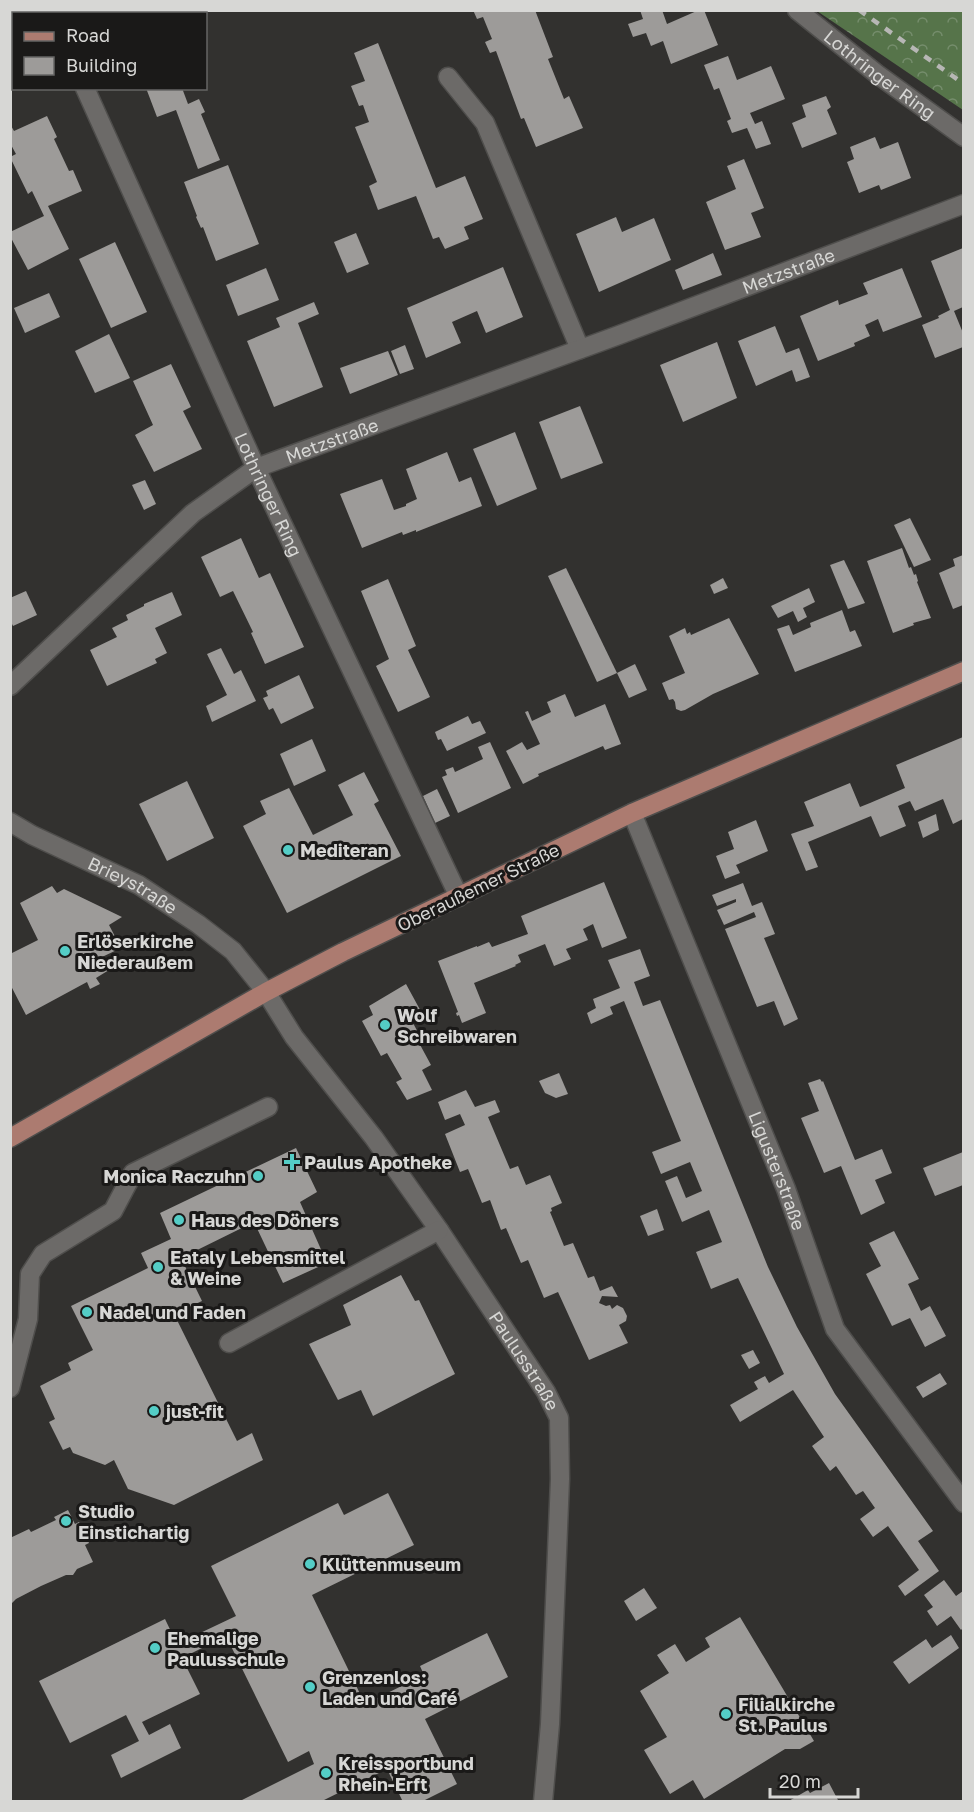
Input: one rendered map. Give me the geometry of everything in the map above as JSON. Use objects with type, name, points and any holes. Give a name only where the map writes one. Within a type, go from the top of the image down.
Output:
[{"type":"main road","name":"Oberaußemer Straße","points":[[10,1138],[266,992],[343,952],[632,813],[963,671]]},
{"type":"street","name":"Lothringer Ring","points":[[797,10],[877,74],[963,137]]},
{"type":"street","points":[[448,76],[484,123],[580,349]]},
{"type":"street","name":"Lothringer Ring","points":[[86,90],[256,468],[459,897]]},
{"type":"street","name":"Metzstraße","points":[[10,686],[193,513],[256,468],[580,349],[963,204]]},
{"type":"street","name":"Ligusterstraße","points":[[632,813],[786,1189],[835,1329],[963,1503]]},
{"type":"street","name":"Brieystraße","points":[[10,822],[32,835],[139,885],[198,924],[233,951],[266,992]]},
{"type":"street","name":"Paulusstraße","points":[[266,992],[294,1037],[374,1138],[439,1230],[532,1368],[559,1418],[560,1479],[555,1619],[549,1742],[543,1802]]},
{"type":"street","points":[[10,1388],[28,1319],[30,1275],[43,1254],[113,1211],[133,1173],[268,1107]]},
{"type":"street","points":[[229,1343],[439,1230]]},
{"type":"green space","points":[[817,11],[963,11],[963,110]]},
{"type":"building","points":[[113,10],[164,10],[164,12],[114,12]]},
{"type":"building","points":[[473,10],[535,10],[553,57],[548,59],[564,99],[569,96],[583,128],[536,147],[524,118],[521,119],[496,51],[490,53],[485,42],[492,39],[483,17],[477,19]]},
{"type":"building","points":[[640,10],[662,10],[667,24],[704,10],[718,45],[671,64],[663,41],[651,46],[646,33],[633,37],[628,24],[643,19]]},
{"type":"building","points":[[378,43],[436,188],[465,176],[483,219],[464,227],[469,239],[445,249],[439,237],[433,239],[416,196],[378,210],[369,186],[377,182],[355,127],[369,122],[363,105],[359,106],[351,86],[365,81],[354,53]]},
{"type":"building","points":[[728,56],[737,80],[771,66],[785,99],[750,113],[755,124],[762,121],[771,144],[756,149],[747,128],[732,133],[727,121],[731,119],[719,88],[714,90],[704,65]]},
{"type":"building","points":[[147,90],[183,90],[188,104],[199,99],[205,112],[201,114],[220,160],[198,169],[176,110],[157,117]]},
{"type":"building","points":[[826,96],[831,107],[827,110],[837,134],[802,148],[792,123],[806,117],[802,105]]},
{"type":"building","points":[[47,116],[57,137],[54,139],[69,171],[73,170],[82,191],[48,206],[69,249],[28,270],[10,232],[44,216],[32,191],[28,194],[10,157],[16,154],[10,143],[10,124],[14,131]]},
{"type":"building","points":[[875,137],[880,149],[898,142],[911,178],[881,190],[879,185],[859,193],[847,162],[854,159],[850,147]]},
{"type":"building","points":[[744,159],[764,208],[751,213],[761,237],[725,250],[706,202],[736,189],[727,166]]},
{"type":"building","points":[[228,165],[259,244],[216,261],[203,227],[201,228],[196,217],[184,182]]},
{"type":"building","points":[[616,217],[622,232],[654,218],[671,260],[599,292],[576,234]]},
{"type":"building","points":[[356,233],[369,264],[347,273],[334,242]]},
{"type":"building","points":[[115,242],[147,312],[111,328],[79,259]]},
{"type":"building","points":[[963,248],[963,307],[954,311],[963,333],[963,347],[935,358],[922,325],[939,318],[938,316],[950,310],[931,261]]},
{"type":"building","points":[[713,253],[722,275],[683,290],[675,270]]},
{"type":"building","points":[[503,267],[523,317],[486,333],[477,311],[452,322],[461,343],[426,358],[407,308]]},
{"type":"building","points":[[266,268],[279,300],[238,316],[226,285]]},
{"type":"building","points":[[902,268],[922,317],[883,332],[878,319],[865,325],[870,336],[854,343],[855,346],[818,361],[800,316],[838,300],[839,305],[868,294],[863,283]]},
{"type":"building","points":[[49,293],[60,317],[25,333],[14,308]]},
{"type":"building","points":[[314,302],[319,314],[298,323],[323,387],[274,407],[247,341],[280,327],[276,318]]},
{"type":"building","points":[[775,326],[786,353],[799,348],[810,377],[796,382],[792,370],[756,386],[738,341]]},
{"type":"building","points":[[109,334],[130,378],[95,393],[75,351]]},
{"type":"building","points":[[717,342],[737,398],[683,422],[660,365]]},
{"type":"building","points":[[405,345],[414,369],[400,374],[391,351]]},
{"type":"building","points":[[388,351],[398,375],[350,394],[340,368]]},
{"type":"building","points":[[171,364],[191,407],[183,411],[202,449],[154,472],[135,435],[153,425],[133,381]]},
{"type":"building","points":[[580,406],[603,463],[561,479],[539,422]]},
{"type":"building","points":[[515,432],[537,489],[497,506],[473,449]]},
{"type":"building","points":[[447,452],[459,482],[471,477],[482,506],[416,532],[416,530],[403,535],[402,532],[362,548],[340,494],[382,479],[394,510],[406,506],[417,499],[406,469]]},
{"type":"building","points":[[145,480],[156,504],[144,510],[132,485]]},
{"type":"building","points":[[910,518],[931,560],[914,567],[894,525]]},
{"type":"building","points":[[241,538],[259,578],[270,573],[304,647],[265,664],[251,633],[253,632],[233,591],[220,597],[201,557]]},
{"type":"building","points":[[902,548],[909,568],[911,567],[914,575],[916,574],[931,618],[913,623],[914,625],[893,633],[867,561]]},
{"type":"building","points":[[963,555],[963,605],[953,609],[939,573],[955,566],[953,559]]},
{"type":"building","points":[[844,560],[865,603],[848,609],[830,565]]},
{"type":"building","points":[[566,568],[617,673],[597,682],[548,576]]},
{"type":"building","points":[[723,578],[728,588],[714,594],[710,585]]},
{"type":"building","points":[[388,579],[416,646],[408,650],[430,697],[398,712],[376,666],[389,659],[361,591]]},
{"type":"building","points":[[809,588],[815,602],[803,608],[807,617],[798,622],[793,611],[778,618],[771,606]]},
{"type":"building","points":[[26,591],[37,615],[13,626],[10,620],[10,598]]},
{"type":"building","points":[[172,592],[182,615],[155,628],[167,653],[155,659],[157,663],[107,686],[90,650],[117,637],[112,628],[128,620],[126,615]]},
{"type":"building","points":[[842,610],[850,632],[855,630],[862,646],[795,672],[777,629],[789,625],[793,635],[811,627],[810,623]]},
{"type":"building","points":[[729,618],[759,674],[713,694],[685,710],[676,709],[675,702],[673,699],[669,700],[662,683],[685,673],[669,636],[685,628],[687,634],[690,632],[691,635]]},
{"type":"building","points":[[221,648],[234,674],[241,670],[256,701],[212,722],[206,706],[227,695],[207,654]]},
{"type":"building","points":[[635,664],[647,690],[629,698],[617,673]]},
{"type":"building","points":[[299,675],[314,708],[281,724],[273,708],[269,710],[263,698],[268,696],[266,691]]},
{"type":"building","points":[[565,694],[575,717],[605,704],[621,744],[605,750],[603,746],[538,774],[539,776],[523,784],[506,751],[522,742],[527,750],[540,744],[525,712],[528,711],[532,721],[551,712],[547,702]]},
{"type":"building","points":[[468,716],[472,724],[480,721],[486,733],[447,751],[435,732]]},
{"type":"building","points":[[963,737],[963,819],[953,824],[943,799],[915,811],[910,801],[898,806],[906,826],[880,837],[871,816],[808,842],[818,867],[806,871],[791,834],[814,826],[804,802],[850,783],[860,807],[870,803],[905,788],[896,765]]},
{"type":"building","points":[[312,739],[326,771],[294,786],[280,754]]},
{"type":"building","points":[[490,742],[511,788],[458,813],[442,777],[447,775],[445,770],[453,767],[455,772],[483,759],[478,747]]},
{"type":"building","points":[[364,772],[379,801],[374,804],[401,856],[287,913],[243,826],[266,814],[260,801],[289,788],[313,835],[353,815],[338,785]]},
{"type":"building","points":[[187,781],[214,838],[167,861],[139,804]]},
{"type":"building","points":[[437,789],[450,816],[435,823],[423,796]]},
{"type":"building","points":[[936,814],[939,830],[923,838],[918,822]]},
{"type":"building","points":[[756,820],[768,851],[736,865],[740,873],[725,879],[716,856],[734,849],[728,832]]},
{"type":"building","points":[[604,882],[627,938],[602,948],[593,924],[583,929],[588,940],[566,949],[571,959],[554,966],[545,944],[518,955],[521,962],[516,966],[474,983],[486,1013],[462,1023],[459,1015],[457,1016],[458,1012],[438,961],[489,942],[492,947],[528,934],[521,916]]},
{"type":"building","points":[[743,883],[752,906],[762,902],[775,934],[764,938],[798,1019],[784,1026],[774,1001],[757,1007],[725,929],[756,917],[754,912],[724,925],[717,910],[736,902],[736,899],[717,906],[712,895]]},
{"type":"building","name":"Erlöserkirche Niederaußem","points":[[52,886],[57,893],[64,889],[122,917],[109,925],[121,948],[102,957],[109,970],[96,978],[100,984],[90,989],[87,982],[26,1015],[10,984],[10,954],[38,940],[20,903]]},
{"type":"building","points":[[640,949],[650,976],[634,982],[643,1006],[660,1000],[768,1267],[797,1327],[835,1394],[933,1531],[918,1541],[939,1571],[905,1596],[898,1586],[919,1570],[888,1526],[873,1537],[860,1519],[875,1508],[863,1491],[856,1495],[836,1466],[830,1471],[812,1446],[824,1437],[793,1390],[740,1422],[730,1405],[758,1389],[754,1382],[765,1376],[769,1383],[784,1374],[738,1278],[711,1289],[696,1252],[722,1242],[709,1210],[682,1222],[665,1181],[677,1176],[686,1198],[702,1191],[690,1162],[661,1174],[652,1152],[681,1141],[624,1001],[610,1007],[613,1014],[591,1024],[587,1013],[596,1008],[593,999],[620,988],[608,960]]},
{"type":"building","points":[[406,984],[424,1017],[413,1023],[422,1040],[418,1041],[431,1065],[422,1070],[432,1090],[407,1100],[396,1082],[402,1079],[387,1053],[381,1056],[362,1021],[373,1015],[369,1006]]},
{"type":"building","points":[[559,1073],[568,1094],[556,1098],[545,1093],[539,1081]]},
{"type":"building","points":[[820,1079],[823,1081],[855,1160],[882,1149],[892,1173],[875,1180],[885,1203],[861,1215],[841,1166],[824,1173],[801,1118],[819,1111],[808,1083]]},
{"type":"building","points":[[466,1090],[475,1107],[495,1100],[500,1112],[488,1117],[510,1169],[518,1166],[526,1185],[550,1175],[562,1203],[551,1208],[550,1212],[564,1246],[573,1243],[588,1278],[594,1276],[600,1291],[612,1286],[618,1297],[602,1296],[599,1303],[610,1305],[612,1309],[617,1305],[623,1308],[627,1316],[626,1321],[619,1325],[628,1343],[589,1360],[558,1292],[544,1298],[528,1260],[521,1263],[506,1228],[501,1230],[490,1200],[482,1203],[468,1169],[460,1172],[445,1134],[465,1125],[460,1114],[445,1120],[438,1102]]},
{"type":"building","points":[[296,1148],[317,1192],[300,1202],[327,1263],[283,1283],[254,1222],[181,1258],[202,1301],[174,1314],[237,1441],[252,1433],[263,1460],[174,1505],[128,1489],[114,1460],[105,1465],[73,1453],[70,1447],[63,1450],[49,1422],[55,1419],[40,1386],[71,1370],[68,1363],[93,1350],[71,1306],[148,1268],[141,1253],[171,1239],[160,1213]]},
{"type":"building","points":[[963,1152],[963,1185],[935,1196],[923,1168]]},
{"type":"building","points":[[657,1209],[664,1230],[648,1236],[640,1216]]},
{"type":"building","points":[[894,1231],[919,1279],[908,1284],[921,1311],[930,1306],[946,1336],[925,1347],[910,1318],[892,1326],[866,1274],[881,1266],[869,1243]]},
{"type":"building","points":[[401,1275],[415,1301],[419,1300],[455,1374],[373,1416],[361,1390],[338,1400],[309,1344],[351,1325],[343,1305]]},
{"type":"building","points":[[753,1350],[760,1363],[749,1369],[741,1355]]},
{"type":"building","points":[[940,1373],[947,1384],[923,1398],[916,1387]]},
{"type":"building","name":"Ehemalige Paulusschule","points":[[388,1493],[414,1545],[312,1595],[365,1704],[424,1675],[420,1666],[487,1633],[508,1677],[425,1719],[457,1784],[421,1802],[403,1802],[387,1769],[320,1802],[238,1802],[314,1764],[309,1751],[288,1762],[226,1636],[182,1658],[200,1694],[142,1722],[149,1735],[170,1724],[181,1748],[121,1778],[111,1755],[139,1741],[126,1715],[70,1743],[39,1681],[165,1619],[177,1644],[236,1616],[211,1566],[338,1503],[344,1515]]},
{"type":"building","points":[[68,1510],[75,1524],[79,1522],[89,1543],[85,1545],[93,1562],[77,1569],[73,1575],[66,1575],[41,1586],[16,1599],[10,1605],[10,1538],[29,1529],[31,1532],[56,1520],[54,1517]]},
{"type":"building","points":[[944,1580],[956,1596],[963,1591],[963,1628],[961,1630],[951,1616],[937,1626],[927,1611],[933,1607],[924,1595]]},
{"type":"building","points":[[644,1588],[657,1608],[636,1621],[624,1601]]},
{"type":"building","name":"Filialkirche St. Paulus","points":[[740,1617],[814,1741],[800,1749],[785,1749],[704,1799],[693,1780],[670,1794],[644,1750],[667,1737],[640,1691],[669,1673],[657,1655],[675,1644],[686,1662],[710,1647],[705,1638]]},
{"type":"building","points":[[951,1635],[959,1648],[909,1684],[893,1662],[926,1639],[932,1648]]},
{"type":"building","points":[[829,1783],[839,1802],[787,1802],[808,1790],[810,1793]]},
{"type":"railway","points":[[859,10],[964,84]]},
{"type":"place","name":"Mediteran","points":[[288,850]]},
{"type":"place","name":"Erlöserkirche Niederaußem","points":[[65,951]]},
{"type":"place","name":"Wolf Schreibwaren","points":[[385,1025]]},
{"type":"place","name":"Paulus Apotheke","points":[[292,1162]]},
{"type":"place","name":"Monica Raczuhn","points":[[258,1176]]},
{"type":"place","name":"Haus des Döners","points":[[179,1220]]},
{"type":"place","name":"Eataly Lebensmittel & Weine","points":[[158,1267]]},
{"type":"place","name":"Nadel und Faden","points":[[87,1312]]},
{"type":"place","name":"just-fit","points":[[154,1411]]},
{"type":"place","name":"Studio Einstichartig","points":[[66,1521]]},
{"type":"place","name":"Klüttenmuseum","points":[[310,1564]]},
{"type":"place","name":"Ehemalige Paulusschule","points":[[155,1648]]},
{"type":"place","name":"Grenzenlos: Laden und Café","points":[[310,1687]]},
{"type":"place","name":"Filialkirche St. Paulus","points":[[726,1714]]},
{"type":"place","name":"Kreissportbund Rhein-Erft","points":[[326,1773]]}]
